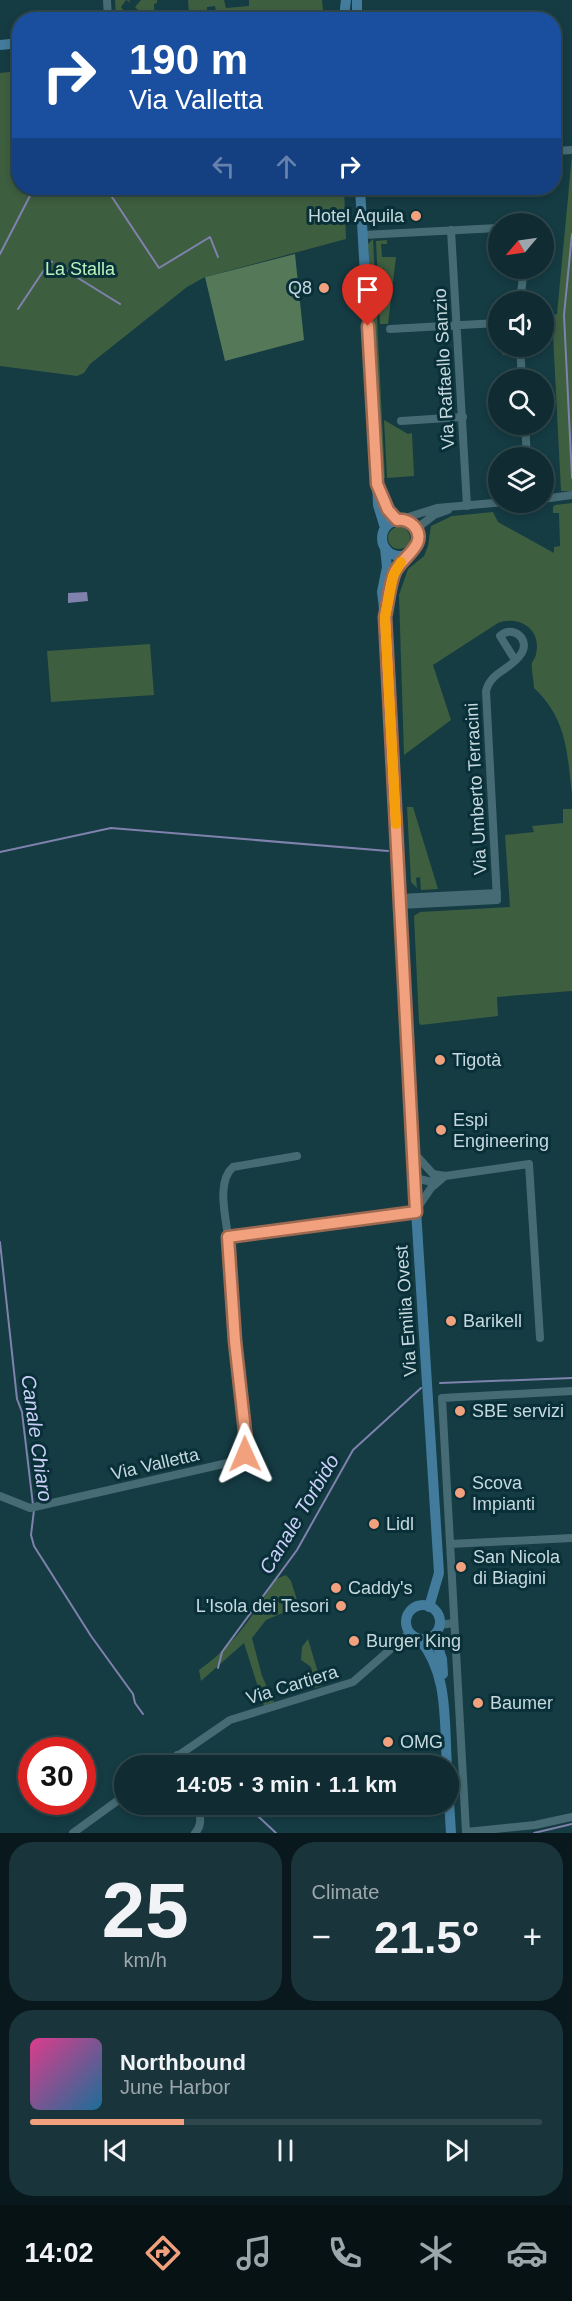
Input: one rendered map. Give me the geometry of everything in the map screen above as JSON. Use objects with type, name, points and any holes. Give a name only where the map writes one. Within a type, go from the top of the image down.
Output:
[{"type":"main road","points":[[360,195],[378,505],[385,528],[382,537],[385,548],[395,555],[408,554],[417,546],[416,529],[412,524],[399,520],[388,510],[377,484]]},
{"type":"main road","points":[[385,528],[399,520]]},
{"type":"main road","name":"Via Emilia Ovest","points":[[385,548],[387,567],[382,592],[416,1211],[439,1573],[429,1607]]},
{"type":"main road","name":"Via Emilia Ovest","points":[[385,617],[393,576],[408,554]]},
{"type":"main road","points":[[441,1680],[444,1672],[437,1630],[437,1614],[429,1607],[418,1606],[409,1612],[406,1622],[414,1636],[430,1652],[441,1680],[446,1755]]},
{"type":"main road","points":[[414,1636],[424,1639],[437,1630]]},
{"type":"main road","points":[[450,1815],[451,1833]]},
{"type":"street","points":[[363,235],[488,228]]},
{"type":"street","name":"Via Raffaello Sanzio","points":[[451,230],[468,506]]},
{"type":"street","points":[[390,329],[488,324]]},
{"type":"street","points":[[401,422],[463,417]]},
{"type":"street","points":[[554,497],[572,495]]},
{"type":"street","points":[[399,520],[428,510],[488,504]]},
{"type":"street","points":[[416,529],[434,515],[454,508]]},
{"type":"street","name":"Via Umberto Terracini","points":[[400,902],[497,897],[486,691],[491,678],[515,660]]},
{"type":"street","points":[[413,1152],[439,1177]]},
{"type":"street","name":"Via Valletta","points":[[0,1496],[32,1508],[232,1462],[245,1454],[246,1440],[235,1341],[224,1184],[233,1167],[297,1156]]},
{"type":"street","points":[[415,1178],[439,1177],[529,1164],[540,1338]]},
{"type":"street","points":[[228,1237],[416,1211],[439,1177]]},
{"type":"street","points":[[572,1391],[441,1398],[466,1832],[535,1825],[572,1816]]},
{"type":"street","points":[[450,1544],[572,1538]]},
{"type":"street","points":[[437,1630],[454,1623]]},
{"type":"street","name":"Via Cartiera","points":[[177,1755],[230,1720],[360,1678],[414,1636]]},
{"type":"street","points":[[73,1833],[114,1803]]},
{"type":"street","points":[[195,1833],[199,1829],[199,1815]]},
{"type":"green space","points":[[115,0],[126,0],[121,7],[124,12],[116,12]]},
{"type":"green space","points":[[141,0],[157,0],[154,4],[155,12],[138,12],[135,7]]},
{"type":"green space","points":[[188,0],[224,0],[226,8],[249,6],[249,0],[322,0],[323,10],[216,12],[215,6],[207,7],[207,10],[189,12]]},
{"type":"green space","name":"La Stalla","points":[[12,72],[12,195],[344,195],[346,239],[205,277],[187,287],[90,364],[84,373],[77,376],[0,366],[0,73]]},
{"type":"green space","points":[[572,155],[572,491],[561,491],[554,354],[554,315],[557,314]]},
{"type":"green space","points":[[373,239],[385,478],[381,478],[368,244]]},
{"type":"green space","points":[[387,240],[387,244],[381,244],[382,257],[396,257],[388,324],[380,324],[376,241]]},
{"type":"green space","points":[[295,254],[304,340],[225,361],[205,277]]},
{"type":"green space","points":[[384,420],[408,434],[412,433],[414,476],[387,478]]},
{"type":"green space","points":[[572,503],[572,794],[564,737],[553,712],[534,688],[532,663],[536,655],[536,637],[527,626],[514,621],[498,623],[433,665],[451,720],[404,755],[399,595],[408,569],[424,556],[431,526],[452,516],[494,513],[498,522],[554,553],[554,547],[560,546],[559,513],[554,513],[555,505]]},
{"type":"green space","points":[[399,527],[407,530],[410,538],[407,546],[399,549],[391,546],[388,538],[391,530]]},
{"type":"green space","points":[[150,644],[154,695],[51,702],[47,651]]},
{"type":"green space","points":[[407,807],[413,807],[438,889],[421,890],[420,877],[416,878],[417,888],[411,882]]},
{"type":"green space","points":[[563,809],[572,809],[572,991],[497,997],[498,1016],[421,1025],[419,1023],[414,916],[420,912],[510,907],[505,835],[534,832],[532,826],[563,823]]},
{"type":"green space","points":[[286,1575],[291,1581],[299,1606],[266,1620],[252,1638],[262,1676],[274,1702],[264,1706],[244,1643],[201,1681],[199,1670],[233,1640],[276,1579]]},
{"type":"green space","points":[[308,1639],[322,1686],[315,1688],[308,1680],[313,1676],[311,1667],[301,1660],[302,1647]]},
{"type":"water","points":[[87,592],[88,601],[68,603],[68,593]]},
{"type":"waterway","points":[[0,254],[30,195]]},
{"type":"waterway","points":[[111,195],[159,268],[210,237],[218,257]]},
{"type":"waterway","points":[[572,234],[564,315],[572,478]]},
{"type":"waterway","points":[[18,309],[50,261],[52,262]]},
{"type":"waterway","points":[[57,265],[120,304]]},
{"type":"waterway","points":[[0,852],[111,828],[388,851]]},
{"type":"waterway","name":"Canale Chiaro","points":[[0,1242],[17,1399],[22,1412],[33,1505]]},
{"type":"waterway","name":"Canale Torbido","points":[[440,1383],[572,1378]]},
{"type":"waterway","name":"Canale Torbido","points":[[218,1668],[222,1652],[297,1550],[353,1450],[421,1388]]},
{"type":"waterway","name":"Canale Chiaro","points":[[34,1510],[31,1535],[34,1546],[91,1636],[133,1694],[135,1703],[143,1714]]},
{"type":"waterway","name":"Canale Chiaro","points":[[257,1815],[276,1833]]},
{"type":"waterway","name":"Canale Chiaro","points":[[534,1833],[572,1824]]},
{"type":"slow traffic","points":[[396,824],[385,617],[393,576],[401,562]]},
{"type":"place","name":"Hotel Aquila","points":[[416,216]]},
{"type":"place","name":"Q8","points":[[324,288]]},
{"type":"place","name":"Tigotà","points":[[440,1060]]},
{"type":"place","name":"Espi Engineering","points":[[441,1130]]},
{"type":"place","name":"Barikell","points":[[451,1321]]},
{"type":"place","name":"SBE servizi","points":[[460,1411]]},
{"type":"place","name":"Scova Impianti","points":[[460,1493]]},
{"type":"place","name":"Lidl","points":[[374,1524]]},
{"type":"place","name":"San Nicola di Biagini","points":[[461,1567]]},
{"type":"place","name":"Caddy's","points":[[336,1588]]},
{"type":"place","name":"L'Isola dei Tesori","points":[[341,1606]]},
{"type":"place","name":"Burger King","points":[[354,1641]]},
{"type":"place","name":"Baumer","points":[[478,1703]]},
{"type":"place","name":"OMG","points":[[388,1742]]},
{"type":"route","points":[[245,1454],[246,1440],[235,1341],[228,1237],[416,1212],[385,617],[393,576],[397,567],[417,546],[418,535],[412,524],[402,519],[397,520],[388,510],[377,484],[368,326]]}]
